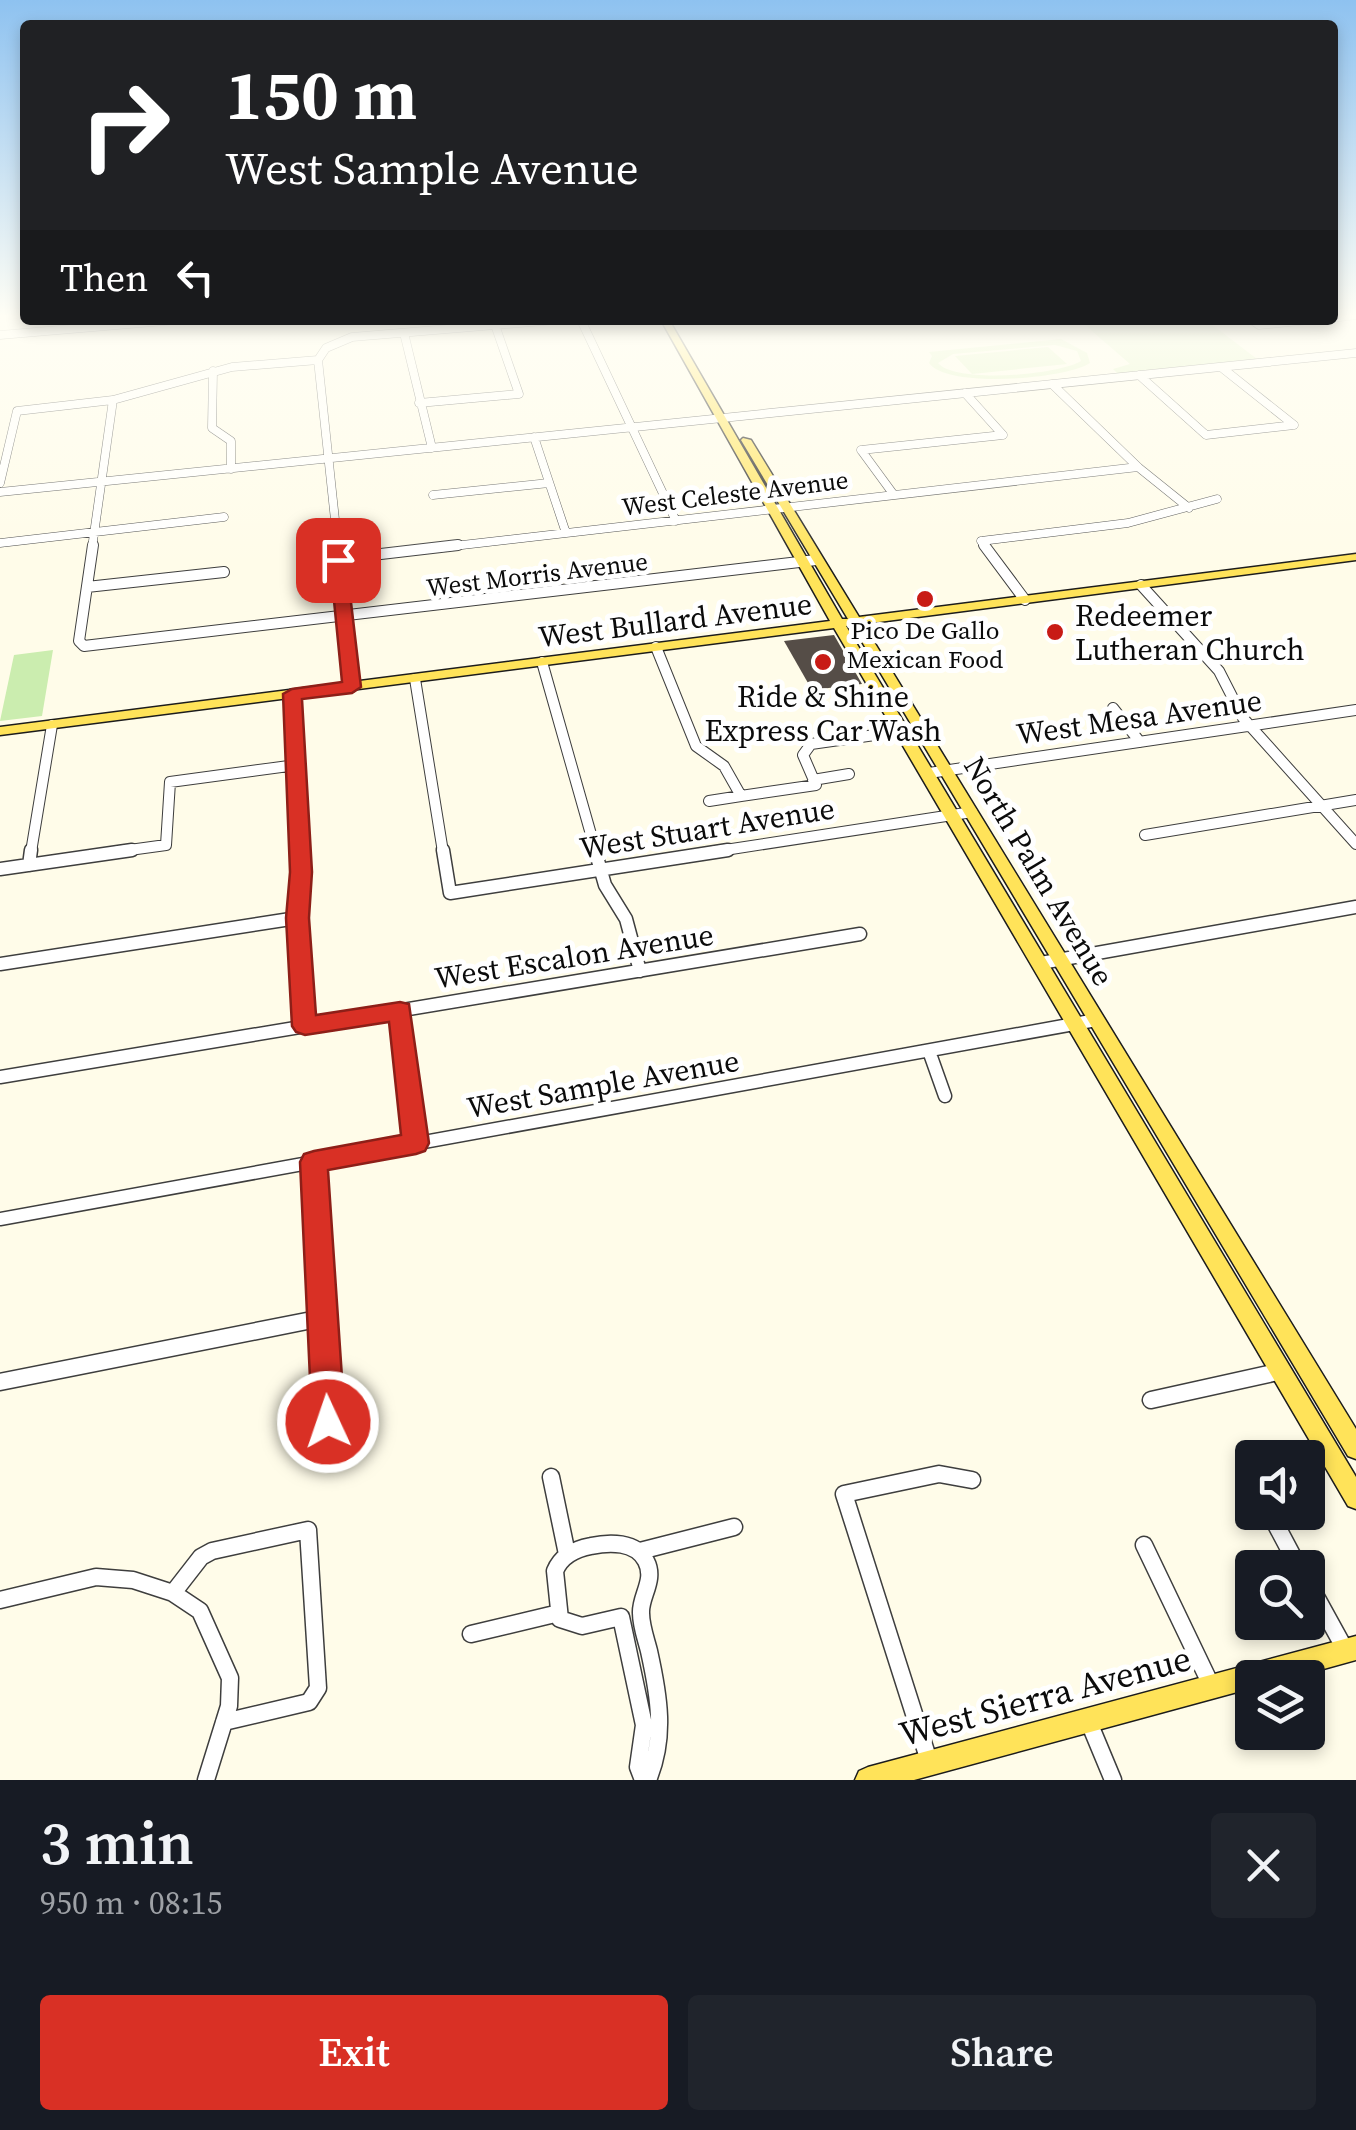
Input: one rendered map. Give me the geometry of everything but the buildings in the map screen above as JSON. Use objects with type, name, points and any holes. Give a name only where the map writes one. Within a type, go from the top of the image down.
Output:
[{"type":"main road","name":"North Palm Avenue","points":[[715,398],[846,623],[902,731],[938,772]]},
{"type":"main road","name":"West Bullard Avenue","points":[[0,732],[1356,557]]},
{"type":"main road","name":"North Palm Avenue","points":[[846,623],[923,734],[938,772],[1060,959],[1356,1450]]},
{"type":"main road","points":[[875,685],[885,688],[903,715],[923,734]]},
{"type":"main road","name":"North Palm Avenue","points":[[963,813],[1042,963],[1356,1498]]},
{"type":"main road","name":"West Sierra Avenue","points":[[868,1780],[1351,1650]]},
{"type":"street","points":[[0,483],[17,412],[119,398]]},
{"type":"street","points":[[212,398],[212,428],[231,441],[231,468]]},
{"type":"street","points":[[322,398],[352,687]]},
{"type":"street","points":[[419,398],[432,448]]},
{"type":"street","points":[[420,404],[478,398]]},
{"type":"street","points":[[618,398],[676,521]]},
{"type":"street","points":[[0,492],[925,398]]},
{"type":"street","points":[[894,495],[861,450],[1004,435],[969,398]]},
{"type":"street","points":[[1066,398],[1138,468],[1189,508]]},
{"type":"street","points":[[1163,398],[1206,435],[1294,425],[1260,398]]},
{"type":"street","points":[[113,400],[87,588],[224,572]]},
{"type":"street","points":[[534,437],[566,533]]},
{"type":"street","name":"West Celeste Avenue","points":[[338,560],[1138,468]]},
{"type":"street","points":[[433,495],[549,483]]},
{"type":"street","points":[[1025,600],[981,541],[1128,522],[1218,499]]},
{"type":"street","points":[[0,543],[224,516]]},
{"type":"street","name":"West Morris Avenue","points":[[87,588],[78,640],[84,646],[810,560]]},
{"type":"street","points":[[1141,585],[1219,671],[1235,707],[1250,726],[1356,844]]},
{"type":"street","points":[[656,648],[696,746],[724,766],[741,796]]},
{"type":"street","points":[[542,662],[600,870],[609,894],[626,919],[640,971]]},
{"type":"street","name":"West Stuart Avenue","points":[[415,678],[450,893],[963,813]]},
{"type":"street","points":[[292,694],[301,872],[297,918],[305,1026]]},
{"type":"street","points":[[1113,708],[1140,742]]},
{"type":"street","name":"West Mesa Avenue","points":[[938,772],[1356,710]]},
{"type":"street","points":[[29,864],[52,725]]},
{"type":"street","points":[[708,801],[816,785],[803,755],[806,746],[902,731]]},
{"type":"street","points":[[0,868],[166,846],[170,782],[296,765]]},
{"type":"street","points":[[814,780],[850,774]]},
{"type":"street","points":[[1145,835],[1356,800]]},
{"type":"street","points":[[1042,963],[1356,908]]},
{"type":"street","points":[[0,964],[297,918]]},
{"type":"street","name":"West Escalon Avenue","points":[[0,1077],[860,934]]},
{"type":"street","points":[[400,1011],[416,1143]]},
{"type":"street","name":"West Sample Avenue","points":[[0,1219],[1096,1020]]},
{"type":"street","points":[[929,1051],[946,1096]]},
{"type":"street","points":[[314,1162],[328,1422]]},
{"type":"street","points":[[0,1382],[322,1318]]},
{"type":"street","points":[[1152,1400],[1282,1371]]},
{"type":"street","points":[[930,1764],[844,1494],[939,1474],[972,1480]]},
{"type":"street","points":[[552,1477],[567,1554]]},
{"type":"street","points":[[640,1551],[734,1527]]},
{"type":"street","points":[[173,1593],[201,1557],[212,1551],[308,1530],[318,1688],[309,1702],[224,1722]]},
{"type":"street","points":[[630,1614],[583,1627],[570,1625],[559,1613],[552,1582],[557,1564],[567,1554],[619,1541],[645,1556],[648,1584],[630,1614],[644,1725],[638,1767],[645,1780]]},
{"type":"street","points":[[1144,1545],[1212,1687]]},
{"type":"street","points":[[0,1600],[96,1577],[133,1580],[173,1593],[200,1611],[230,1678],[224,1722],[206,1780]]},
{"type":"street","points":[[1325,1609],[1351,1650]]},
{"type":"street","points":[[471,1634],[559,1613]]},
{"type":"street","points":[[1088,1720],[1113,1780]]},
{"type":"green space","points":[[53,650],[42,716],[0,721],[14,655]]},
{"type":"place","name":"Pico De Gallo Mexican Food","points":[[925,599]]},
{"type":"place","name":"Redeemer Lutheran Church","points":[[1055,632]]},
{"type":"place","name":"Ride & Shine Express Car Wash","points":[[823,662]]},
{"type":"route","points":[[328,1422],[314,1162],[416,1143],[400,1011],[305,1026],[297,918],[301,872],[292,694],[352,687],[338,560]]}]
